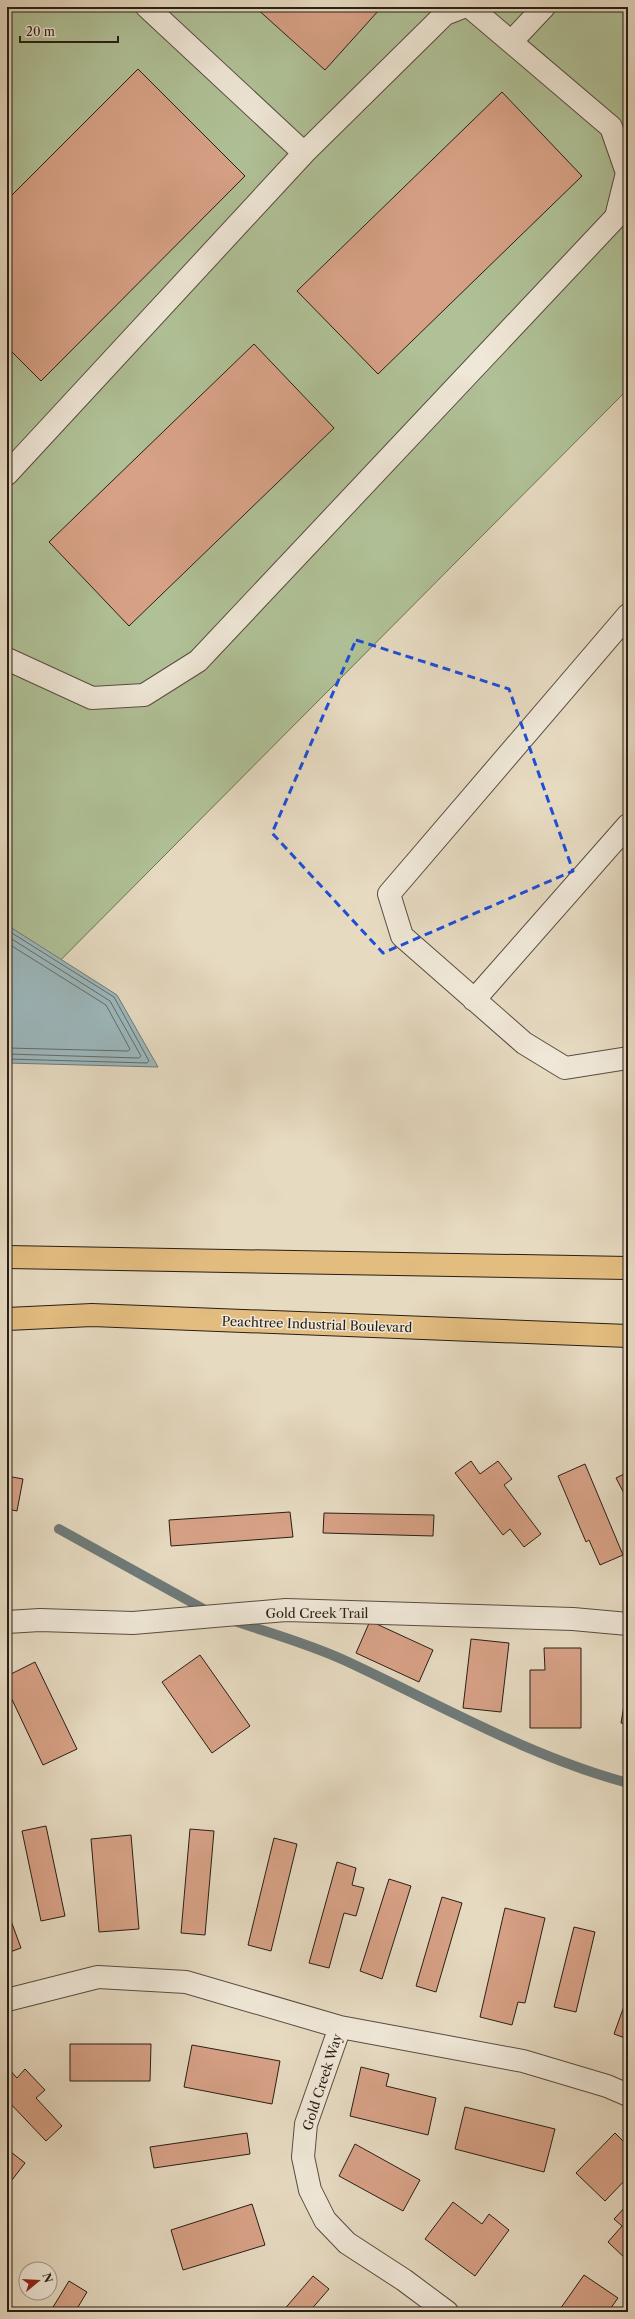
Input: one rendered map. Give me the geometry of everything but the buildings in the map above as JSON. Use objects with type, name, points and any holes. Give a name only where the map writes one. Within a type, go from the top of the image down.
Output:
[{"type":"main road","points":[[7,1257],[628,1268]]},
{"type":"main road","name":"Peachtree Industrial Boulevard","points":[[7,1319],[92,1315],[628,1336]]},
{"type":"street","points":[[147,7],[304,153]]},
{"type":"street","points":[[7,474],[304,153],[445,14],[463,7]]},
{"type":"street","points":[[7,659],[92,698],[144,696],[198,661],[616,218],[627,173],[611,127],[470,7]]},
{"type":"street","points":[[511,42],[544,7]]},
{"type":"street","points":[[628,615],[389,894],[402,936],[524,1043],[565,1068],[628,1058]]},
{"type":"street","points":[[474,1000],[628,825]]},
{"type":"street","name":"Gold Creek Trail","points":[[7,1622],[40,1620],[133,1624],[286,1610],[573,1619],[628,1624]]},
{"type":"street","name":"Gold Creek Way","points":[[7,2000],[98,1977],[186,1982],[340,2026],[523,2061],[606,2086],[628,2095]]},
{"type":"street","name":"Gold Creek Way","points":[[340,2026],[306,2124],[303,2157],[310,2190],[325,2220],[347,2243],[404,2280],[448,2312]]},
{"type":"highlighted area","points":[[356,640],[509,689],[573,871],[383,953],[272,833]]},
{"type":"green space","points":[[7,7],[621,7],[628,13],[628,389],[7,1014]]},
{"type":"water","points":[[7,925],[117,995],[158,1067],[7,1063]]},
{"type":"waterway","points":[[59,1529],[209,1612]]},
{"type":"waterway","points":[[232,1620],[332,1655],[519,1744],[591,1772],[628,1783]]}]
